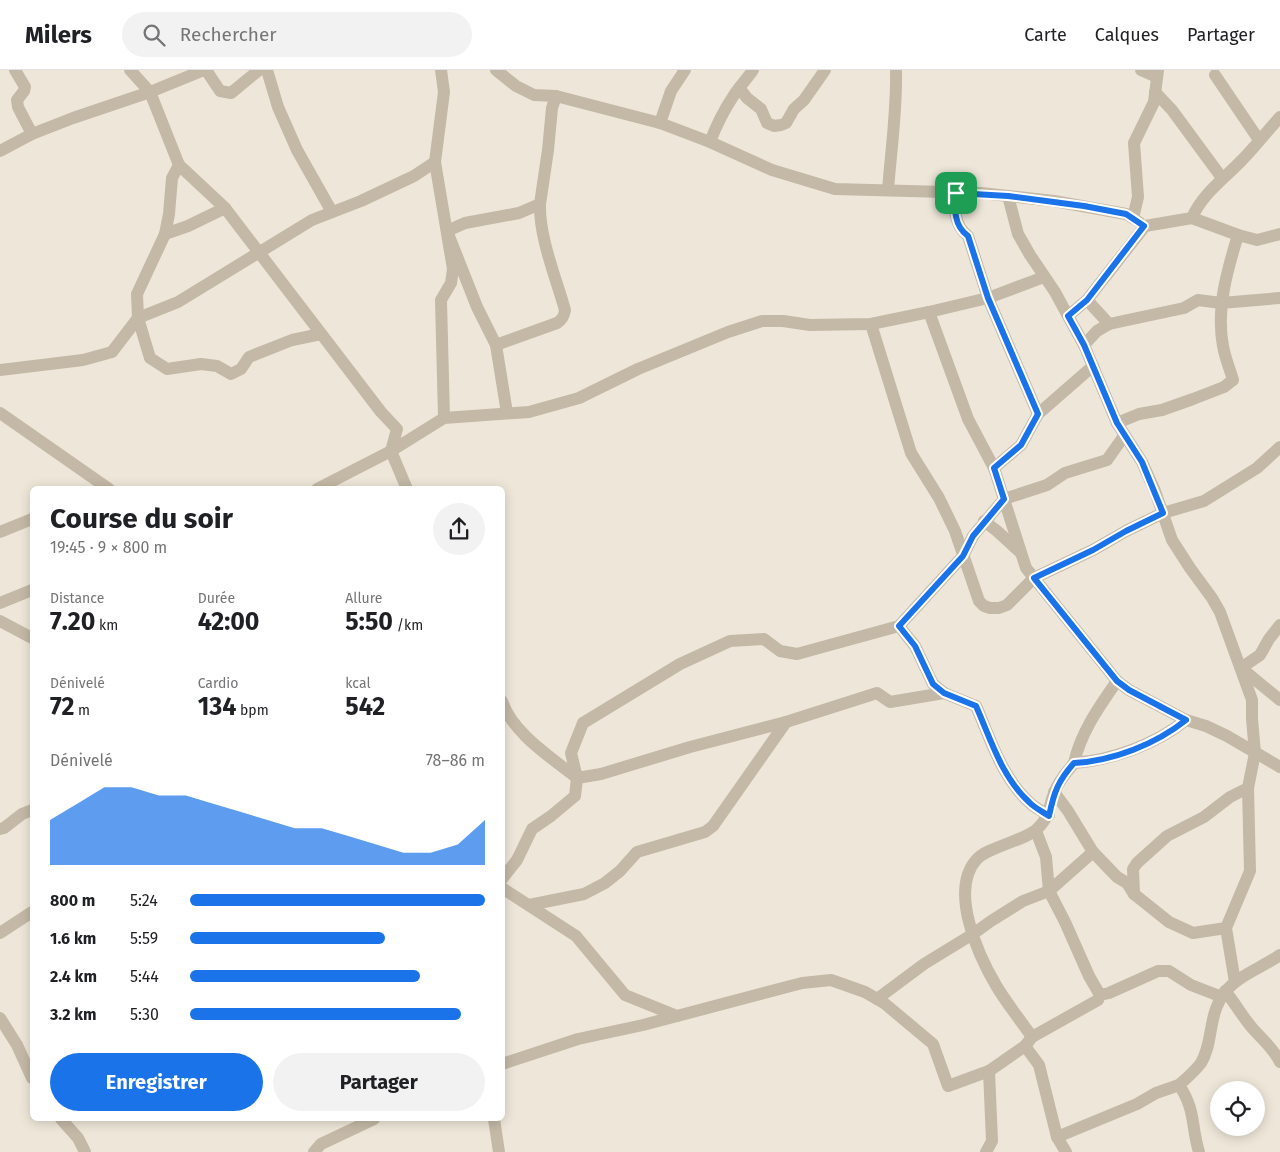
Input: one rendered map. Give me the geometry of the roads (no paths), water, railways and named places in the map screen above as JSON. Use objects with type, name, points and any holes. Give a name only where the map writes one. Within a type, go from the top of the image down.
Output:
[{"type":"street","points":[[15,70],[25,86],[24,91],[17,100],[18,107],[32,134]]},
{"type":"street","points":[[130,70],[150,92],[178,165],[225,208],[381,412],[397,429],[391,452],[406,486]]},
{"type":"street","points":[[0,151],[32,134],[150,92],[205,70],[220,91],[231,93],[259,70]]},
{"type":"street","points":[[267,70],[278,106],[297,150],[332,212]]},
{"type":"street","points":[[441,70],[444,92],[435,162],[453,270],[451,283],[442,300],[444,418]]},
{"type":"street","points":[[496,70],[516,86],[534,95],[556,96],[660,122],[710,142],[754,163],[835,189],[1008,196],[1084,206],[1126,214],[1144,226]]},
{"type":"street","points":[[660,122],[671,91],[685,70]]},
{"type":"street","points":[[710,142],[715,127],[735,94],[753,70]]},
{"type":"street","points":[[740,89],[761,109],[767,123],[774,126],[781,125],[786,123],[794,109],[804,100],[825,70]]},
{"type":"street","points":[[888,190],[890,151],[896,112],[896,70]]},
{"type":"street","points":[[1133,218],[1138,198],[1134,143],[1154,102],[1158,74],[1140,70]]},
{"type":"street","points":[[1215,75],[1259,140]]},
{"type":"street","points":[[1155,92],[1172,110],[1222,178]]},
{"type":"street","points":[[496,345],[557,323],[562,320],[564,315],[565,310],[540,214],[552,108],[556,96]]},
{"type":"street","points":[[1192,218],[1196,208],[1222,178],[1242,160],[1280,117]]},
{"type":"street","points":[[0,370],[83,360],[112,352],[138,318],[178,302],[312,220],[361,201],[414,176],[435,162]]},
{"type":"street","points":[[178,165],[172,178],[165,234],[138,294],[138,318],[150,358],[167,369],[201,364],[217,366],[231,374],[241,369],[250,357],[292,340],[321,334]]},
{"type":"street","points":[[956,193],[955,210],[958,225],[968,236],[988,298],[1038,414]]},
{"type":"street","points":[[1008,196],[1018,234],[1055,292],[1084,345],[1117,423],[1142,462],[1178,551],[1220,612],[1252,700],[1255,754],[1248,788],[1250,870],[1226,928],[1227,990],[1210,1024],[1209,1039],[1201,1062],[1189,1077],[1179,1084],[1156,1093],[1138,1104],[1057,1137]]},
{"type":"street","points":[[447,231],[464,223],[519,213],[540,204]]},
{"type":"street","points":[[165,234],[188,226],[225,208]]},
{"type":"street","points":[[1068,316],[1087,300],[1144,226],[1192,218],[1257,240],[1280,234]]},
{"type":"street","points":[[447,231],[476,307],[496,345],[507,413]]},
{"type":"street","points":[[1117,423],[1139,414],[1162,410],[1193,399],[1224,387],[1233,380],[1223,346],[1222,303],[1228,266],[1238,235]]},
{"type":"street","points":[[323,486],[391,452],[444,418],[529,412],[579,398],[638,369],[762,320],[810,325],[871,324],[988,298],[1044,276]]},
{"type":"street","points":[[1084,345],[1097,331],[1108,324],[1184,308],[1198,300],[1222,303],[1280,298]]},
{"type":"street","points":[[1087,300],[1108,324]]},
{"type":"street","points":[[929,312],[968,419],[994,468],[1026,568],[1117,681],[1129,690],[1186,720],[1218,731],[1280,767]]},
{"type":"street","points":[[871,324],[911,453],[939,498],[955,532],[979,601],[984,606],[999,608],[1007,605],[1034,578],[1093,550],[1163,513],[1204,501],[1257,468],[1280,446]]},
{"type":"street","points":[[994,468],[1021,445],[1038,414],[1093,366]]},
{"type":"street","points":[[0,414],[105,486]]},
{"type":"street","points":[[505,875],[517,860],[532,829],[575,796],[577,778],[571,753],[583,723],[680,664],[730,641],[764,639],[780,652],[797,654],[899,626],[963,556],[973,536],[1004,499],[1047,485],[1065,474],[1107,460],[1124,436]]},
{"type":"street","points":[[0,532],[30,520]]},
{"type":"street","points":[[984,521],[1020,553]]},
{"type":"street","points":[[0,603],[30,591]]},
{"type":"street","points":[[0,622],[30,637]]},
{"type":"street","points":[[1241,668],[1260,654],[1280,625]]},
{"type":"street","points":[[899,626],[915,646],[933,684],[944,693],[976,706],[998,759],[1017,789],[1031,804],[1049,816]]},
{"type":"street","points":[[1241,668],[1280,700]]},
{"type":"street","points":[[1066,1152],[1057,1137],[1039,1065],[1029,1042],[986,967],[973,934],[966,910],[966,880],[978,858],[1036,831],[1049,816],[1054,792],[1062,776],[1074,763],[1093,716],[1117,681]]},
{"type":"street","points":[[505,709],[526,737],[577,778],[601,774],[690,747],[786,722],[878,693],[890,702],[944,693]]},
{"type":"street","points":[[1074,763],[1102,760],[1142,746],[1186,720]]},
{"type":"street","points":[[528,905],[584,894],[606,883],[637,852],[705,832],[712,826],[786,722]]},
{"type":"street","points":[[1134,894],[1133,869],[1137,863],[1167,836],[1204,817],[1230,798],[1248,788]]},
{"type":"street","points":[[1054,792],[1093,852],[1117,877],[1127,884],[1134,894],[1169,922],[1193,933],[1226,928]]},
{"type":"street","points":[[0,829],[30,811]]},
{"type":"street","points":[[1036,831],[1046,858],[1049,891],[1065,922],[1088,976],[1100,995]]},
{"type":"street","points":[[877,999],[924,964],[1024,901],[1049,891],[1093,852]]},
{"type":"street","points":[[505,890],[576,936],[625,995],[677,1016]]},
{"type":"street","points":[[0,933],[30,913]]},
{"type":"street","points":[[1100,995],[1109,993],[1158,970],[1169,971],[1191,985],[1227,990],[1280,955]]},
{"type":"street","points":[[505,1063],[578,1039],[677,1016],[802,983],[831,980],[865,992],[884,1003],[933,1044],[948,1086],[989,1071],[1029,1042],[1098,1000],[1100,995]]},
{"type":"street","points":[[1227,990],[1243,1016],[1274,1050],[1280,1062]]},
{"type":"street","points":[[0,1018],[17,1045],[30,1074]]},
{"type":"street","points":[[986,1152],[992,1141],[989,1071]]},
{"type":"street","points":[[1179,1084],[1187,1096],[1192,1109],[1199,1152]]},
{"type":"street","points":[[63,1121],[78,1138],[85,1152]]},
{"type":"street","points":[[314,1152],[321,1144],[370,1121]]},
{"type":"street","points":[[494,1121],[499,1152]]}]
